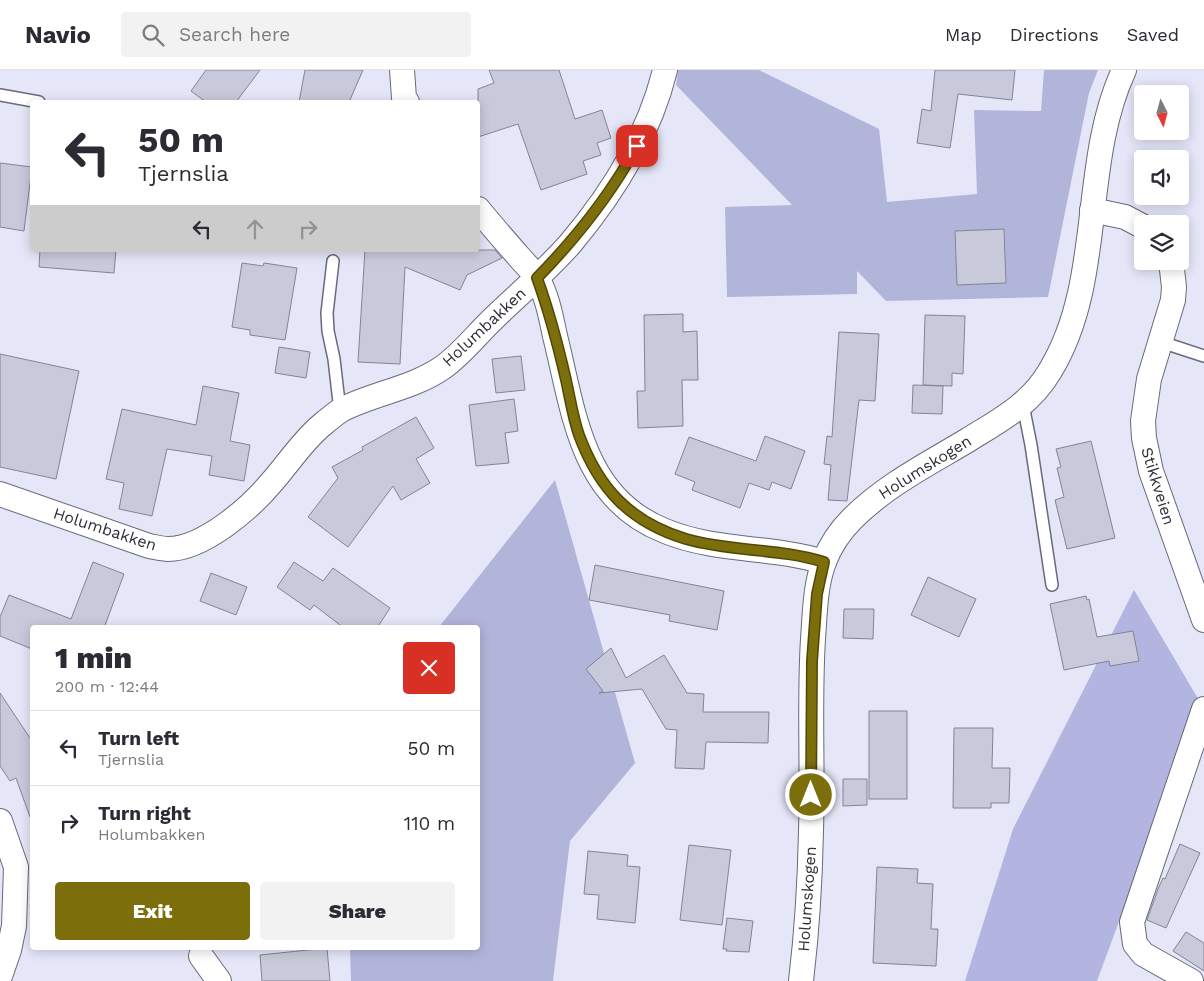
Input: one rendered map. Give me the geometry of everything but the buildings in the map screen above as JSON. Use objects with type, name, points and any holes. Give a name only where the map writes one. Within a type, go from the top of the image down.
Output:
[{"type":"street","points":[[402,70],[406,100]]},
{"type":"street","name":"Holumbakken","points":[[0,494],[149,546],[168,549],[205,537],[222,527],[246,509],[321,426],[340,411],[419,382],[443,368],[463,351],[492,320],[537,278],[574,239],[623,172],[644,132],[665,70]]},
{"type":"street","name":"Holumskogen","points":[[801,981],[808,910],[811,830],[813,639],[817,594],[824,562],[839,534],[869,504],[894,484],[1023,405],[1051,371],[1071,324],[1079,296],[1100,147],[1108,112],[1124,70]]},
{"type":"street","points":[[1092,210],[1125,217],[1134,222]]},
{"type":"street","points":[[480,211],[537,278],[550,312],[578,434],[598,476],[607,489],[625,508],[663,531],[686,539],[711,545],[783,552],[824,562]]},
{"type":"street","name":"Stikkveien","points":[[1172,270],[1173,300],[1149,379],[1145,400],[1144,421],[1147,454],[1170,526],[1204,620]]},
{"type":"street","points":[[1191,981],[1142,954],[1135,944],[1132,922],[1204,710]]},
{"type":"street","points":[[0,821],[16,867],[14,926],[9,950],[0,976]]},
{"type":"street","points":[[201,956],[219,981]]},
{"type":"lane","points":[[0,95],[30,100]]},
{"type":"lane","points":[[334,261],[327,313],[340,411]]},
{"type":"lane","points":[[1161,342],[1204,356]]},
{"type":"lane","points":[[1023,405],[1031,445],[1052,585]]},
{"type":"shaded area","points":[[678,70],[759,70],[879,129],[887,202],[977,194],[974,110],[1041,111],[1044,70],[1098,70],[1089,93],[1048,297],[886,301],[857,271],[857,294],[727,297],[725,207],[792,205],[676,85]]},
{"type":"shaded area","points":[[555,480],[635,763],[570,841],[553,981],[351,981],[350,950],[480,950],[480,625],[441,625]]},
{"type":"shaded area","points":[[1134,590],[1200,702],[1097,981],[965,981],[1013,829]]},
{"type":"route","points":[[637,146],[623,172],[594,214],[569,245],[537,278],[550,312],[578,434],[589,459],[607,489],[625,508],[663,531],[711,545],[783,552],[806,556],[824,562],[814,619],[811,795]]}]
